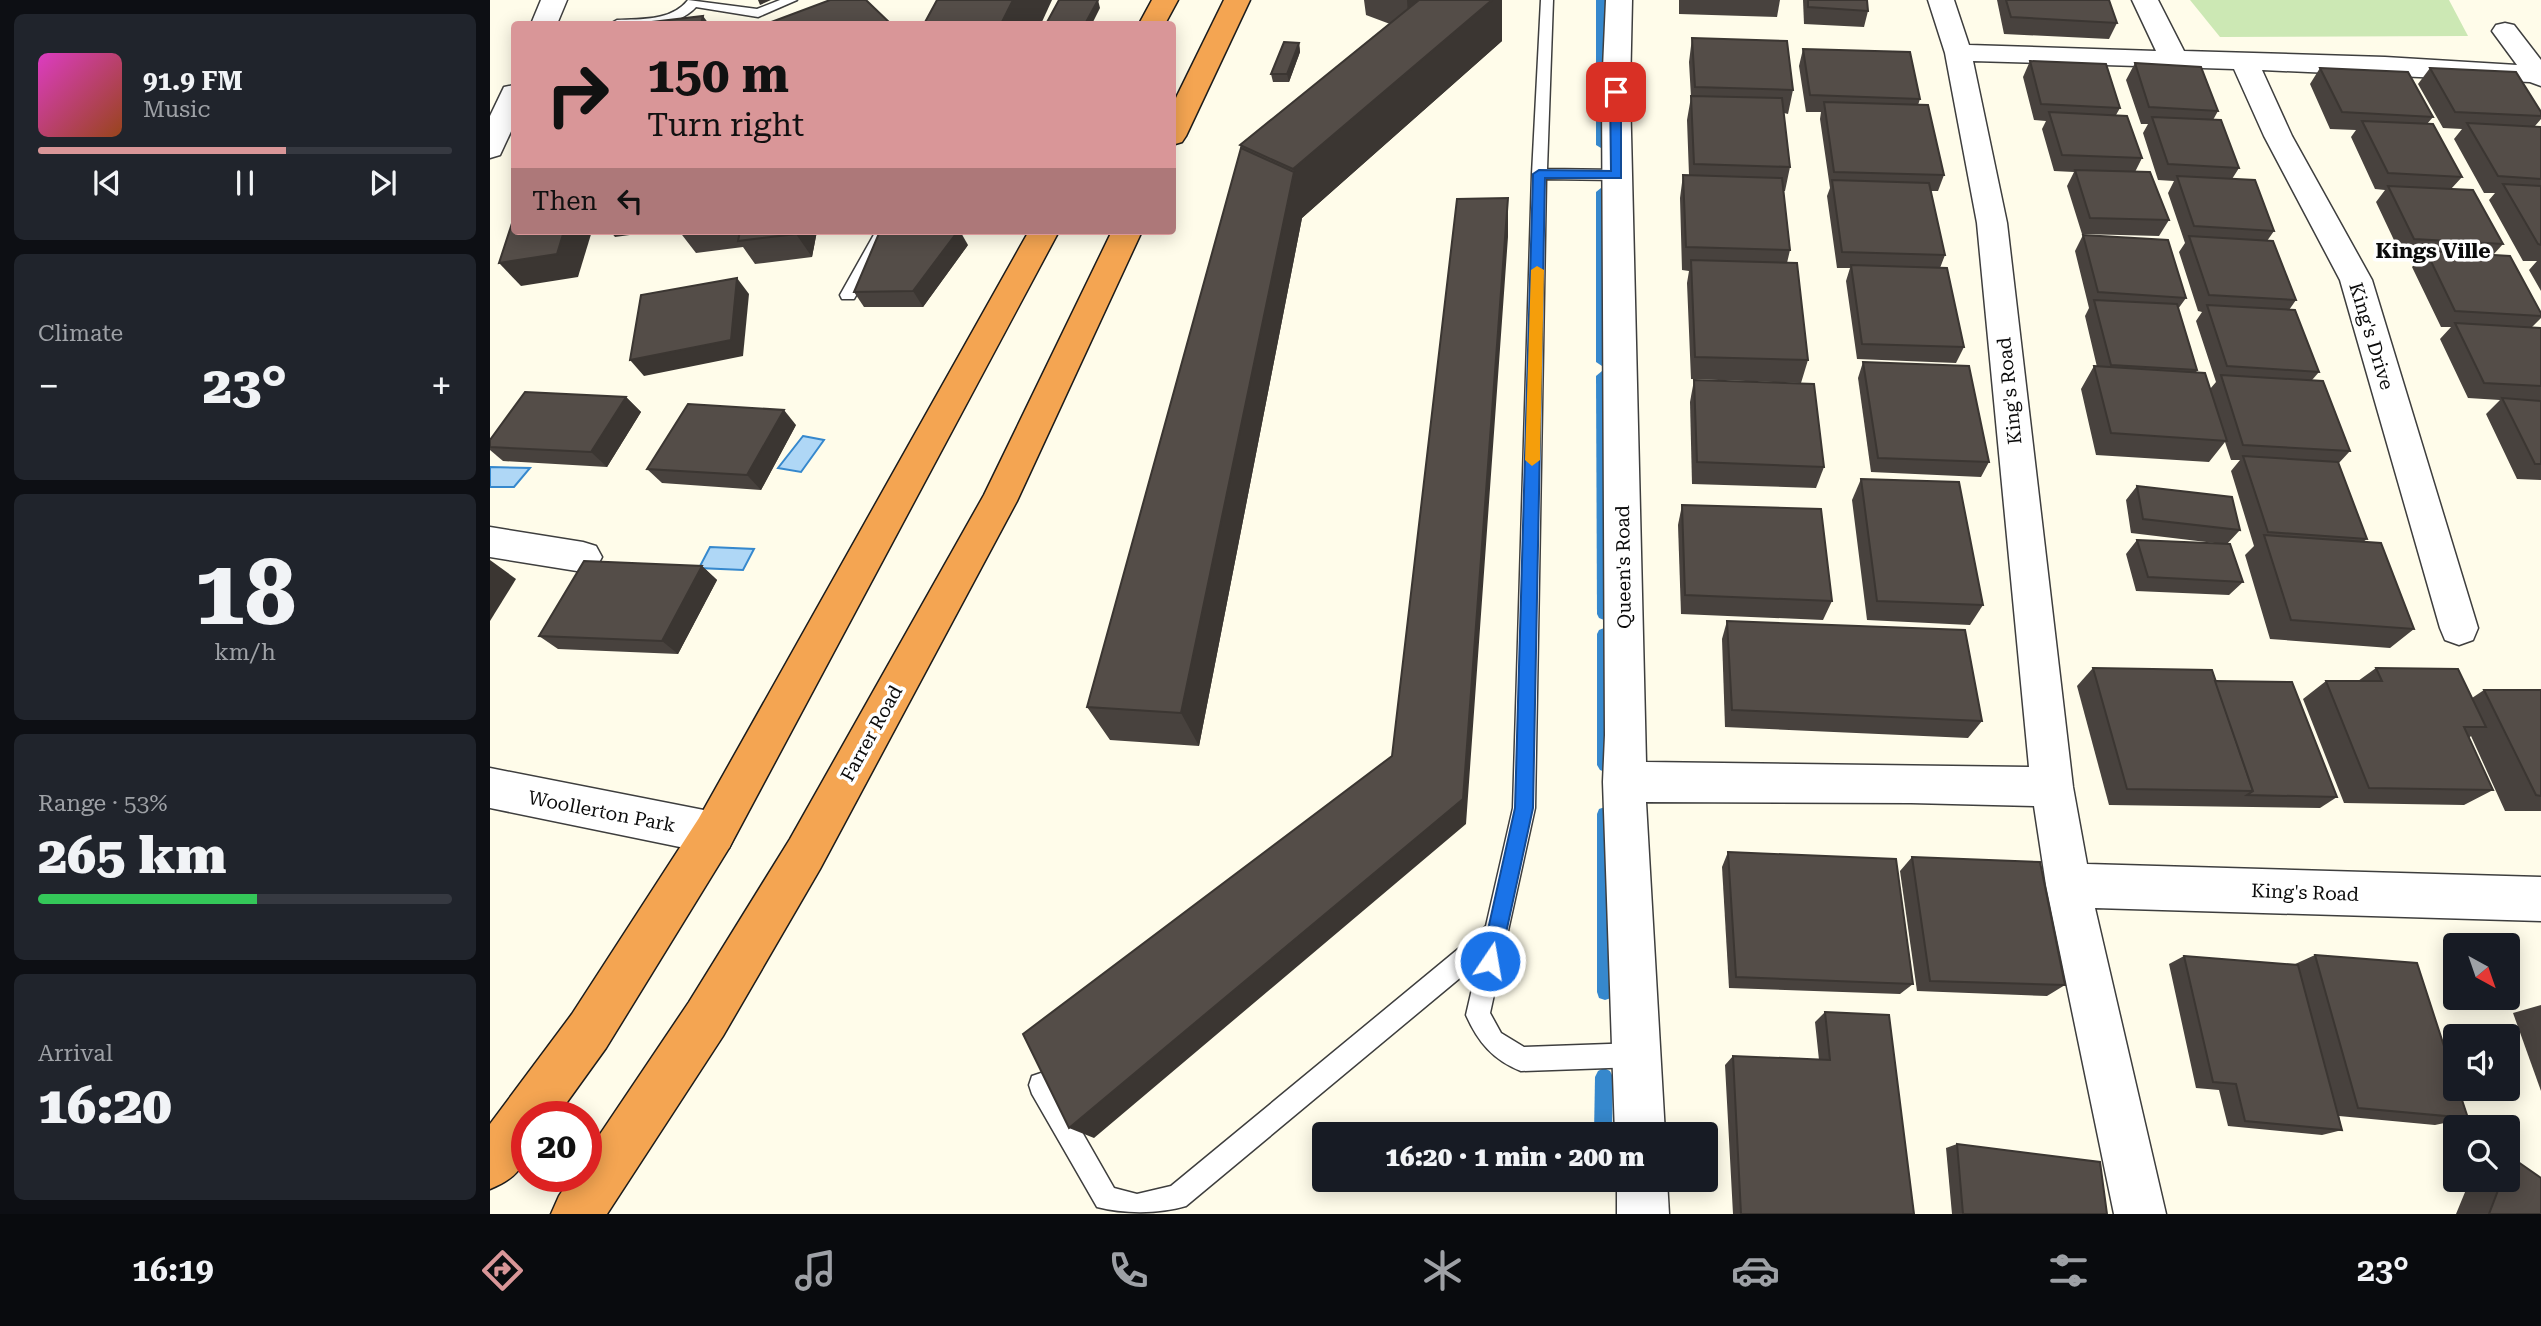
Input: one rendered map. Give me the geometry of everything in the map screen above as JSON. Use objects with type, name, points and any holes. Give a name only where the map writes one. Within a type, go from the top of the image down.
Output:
[{"type":"highway","points":[[1154,21],[1165,0]]},
{"type":"highway","points":[[1176,128],[1237,0]]},
{"type":"highway","points":[[539,1101],[589,1031],[713,833],[1042,235]]},
{"type":"highway","name":"Farrer Road","points":[[577,1214],[706,1019],[805,854],[999,501],[1125,235]]},
{"type":"highway","points":[[490,1164],[511,1137]]},
{"type":"street","points":[[545,21],[554,0]]},
{"type":"street","name":"Queen's Road","points":[[1619,0],[1616,92],[1626,735],[1624,782],[1640,1122]]},
{"type":"street","name":"King's Road","points":[[1941,0],[1958,52],[1992,223],[2052,787],[2068,885],[2140,1214]]},
{"type":"street","points":[[2145,0],[2173,57]]},
{"type":"street","points":[[2505,31],[2540,76]]},
{"type":"street","points":[[1958,52],[2173,57],[2540,76]]},
{"type":"street","name":"King's Drive","points":[[2244,60],[2278,136],[2356,280],[2459,628]]},
{"type":"street","points":[[490,149],[511,100]]},
{"type":"street","points":[[490,161],[511,158]]},
{"type":"street","points":[[490,542],[583,557]]},
{"type":"street","points":[[1624,782],[1884,782],[2052,787]]},
{"type":"street","name":"Woollerton Park","points":[[490,788],[713,833]]},
{"type":"street","name":"King's Road","points":[[2068,885],[2541,898]]},
{"type":"street","points":[[1642,1192],[1643,1214]]},
{"type":"lane","points":[[649,21],[683,12],[695,2],[758,13],[791,0]]},
{"type":"lane","points":[[1548,0],[1539,174],[1524,808],[1478,1015],[1493,1041],[1521,1059],[1637,1055]]},
{"type":"lane","points":[[1539,174],[1617,175]]},
{"type":"lane","points":[[848,295],[882,235]]},
{"type":"lane","points":[[1041,1085],[1106,1198],[1137,1207],[1177,1197],[1496,933]]},
{"type":"green space","points":[[2190,0],[2449,0],[2468,36],[2220,37]]},
{"type":"water","points":[[803,436],[824,440],[801,472],[778,468]]},
{"type":"water","points":[[490,467],[530,468],[514,487],[490,487]]},
{"type":"water","points":[[710,547],[754,549],[743,570],[699,568]]},
{"type":"building","points":[[830,0],[866,0],[888,21],[774,21]]},
{"type":"building","points":[[937,0],[1013,0],[1002,21],[926,21]]},
{"type":"building","points":[[1059,0],[1098,0],[1087,21],[1048,21]]},
{"type":"building","points":[[1419,0],[1492,0],[1293,169],[1240,145]]},
{"type":"building","points":[[1808,0],[1867,0],[1868,11],[1808,7]]},
{"type":"building","points":[[2006,0],[2109,0],[2117,23],[2011,17]]},
{"type":"building","points":[[703,16],[702,21],[660,21]]},
{"type":"building","points":[[1692,38],[1787,41],[1793,90],[1695,87]]},
{"type":"building","points":[[1284,42],[1299,43],[1287,74],[1271,74]]},
{"type":"building","points":[[1803,49],[1910,52],[1920,99],[1810,95]]},
{"type":"building","points":[[2030,61],[2106,64],[2120,108],[2041,104]]},
{"type":"building","points":[[2135,63],[2201,67],[2218,111],[2149,107]]},
{"type":"building","points":[[2320,68],[2408,72],[2433,117],[2342,112]]},
{"type":"building","points":[[2430,68],[2516,72],[2541,116],[2455,112]]},
{"type":"building","points":[[1691,96],[1782,98],[1790,167],[1694,164]]},
{"type":"building","points":[[1824,102],[1928,105],[1944,175],[1834,172]]},
{"type":"building","points":[[2049,112],[2127,116],[2142,158],[2062,155]]},
{"type":"building","points":[[2152,117],[2221,120],[2239,168],[2168,164]]},
{"type":"building","points":[[2362,121],[2433,124],[2462,177],[2388,173]]},
{"type":"building","points":[[2467,123],[2541,127],[2541,179],[2498,176]]},
{"type":"building","points":[[1241,148],[1294,172],[1181,713],[1087,707]]},
{"type":"building","points":[[2075,170],[2150,172],[2169,220],[2090,218]]},
{"type":"building","points":[[1683,175],[1782,178],[1790,250],[1686,247]]},
{"type":"building","points":[[2177,176],[2255,180],[2274,231],[2194,226]]},
{"type":"building","points":[[1832,180],[1929,183],[1945,255],[1842,252]]},
{"type":"building","points":[[2503,184],[2541,186],[2541,245],[2538,244]]},
{"type":"building","points":[[2388,186],[2473,190],[2503,244],[2414,239]]},
{"type":"building","points":[[1508,198],[1463,799],[1069,1128],[1023,1034],[1392,756],[1457,199]]},
{"type":"building","points":[[511,226],[511,235],[563,235],[557,254],[499,263]]},
{"type":"building","points":[[739,235],[788,235],[738,241]]},
{"type":"building","points":[[878,235],[955,235],[913,291],[854,292]]},
{"type":"building","points":[[2083,235],[2168,240],[2186,298],[2098,292]]},
{"type":"building","points":[[2189,236],[2273,241],[2296,300],[2209,295]]},
{"type":"building","points":[[2426,251],[2510,256],[2541,316],[2455,311]]},
{"type":"building","points":[[1691,260],[1797,263],[1808,360],[1695,357]]},
{"type":"building","points":[[1851,265],[1947,268],[1964,347],[1862,344]]},
{"type":"building","points":[[737,278],[731,340],[630,360],[641,295]]},
{"type":"building","points":[[2094,300],[2177,304],[2197,370],[2111,365]]},
{"type":"building","points":[[2207,305],[2295,310],[2319,372],[2227,366]]},
{"type":"building","points":[[2455,323],[2541,328],[2541,386],[2484,383]]},
{"type":"building","points":[[1863,362],[1969,366],[1989,462],[1878,458]]},
{"type":"building","points":[[2094,366],[2205,373],[2227,441],[2111,433]]},
{"type":"building","points":[[2221,375],[2323,381],[2350,451],[2243,445]]},
{"type":"building","points":[[1694,380],[1814,384],[1824,467],[1697,462]]},
{"type":"building","points":[[525,392],[626,397],[591,452],[490,447],[490,440]]},
{"type":"building","points":[[2502,398],[2541,401],[2541,464],[2535,464]]},
{"type":"building","points":[[688,404],[784,410],[747,475],[647,469]]},
{"type":"building","points":[[2243,456],[2338,462],[2367,539],[2268,532]]},
{"type":"building","points":[[1861,479],[1959,482],[1983,605],[1877,601]]},
{"type":"building","points":[[2137,486],[2232,497],[2240,530],[2143,519]]},
{"type":"building","points":[[1682,505],[1821,509],[1832,601],[1685,595]]},
{"type":"building","points":[[2264,535],[2381,543],[2414,629],[2291,620]]},
{"type":"building","points":[[2137,540],[2230,544],[2243,582],[2148,577]]},
{"type":"building","points":[[584,561],[702,566],[662,641],[539,636]]},
{"type":"building","points":[[1727,621],[1965,630],[1982,721],[1732,710]]},
{"type":"building","points":[[2093,668],[2212,670],[2253,791],[2127,789]]},
{"type":"building","points":[[2376,668],[2458,669],[2486,727],[2464,727],[2493,790],[2369,788],[2326,681],[2382,681]]},
{"type":"building","points":[[2215,681],[2292,682],[2337,797],[2247,795],[2253,791]]},
{"type":"building","points":[[2484,690],[2541,690],[2541,796],[2536,795]]},
{"type":"building","points":[[1728,852],[1896,859],[1913,984],[1736,977]]},
{"type":"building","points":[[1912,857],[2040,862],[2065,985],[1930,981]]},
{"type":"building","points":[[2315,955],[2417,963],[2443,1043],[2443,1101],[2462,1101],[2467,1115],[2443,1116],[2358,1108]]},
{"type":"building","points":[[2184,956],[2298,965],[2342,1130],[2245,1121],[2236,1084],[2213,1082]]},
{"type":"building","points":[[1825,1012],[1889,1015],[1914,1214],[1741,1214],[1733,1056],[1830,1060]]},
{"type":"building","points":[[1957,1144],[2100,1162],[2107,1214],[1963,1214]]},
{"type":"building","points":[[2520,1163],[2541,1178],[2541,1214],[2489,1214],[2497,1192],[2520,1192]]},
{"type":"waterway","points":[[1601,0],[1601,145]]},
{"type":"waterway","points":[[1601,192],[1602,362]]},
{"type":"waterway","points":[[1602,376],[1604,614]]},
{"type":"waterway","points":[[1604,634],[1605,765]]},
{"type":"waterway","points":[[1605,814],[1605,992]]},
{"type":"waterway","points":[[1603,1122],[1604,1077]]},
{"type":"slow traffic","points":[[1532,460],[1537,270]]},
{"type":"district","name":"Kings Ville","points":[[2433,251]]},
{"type":"route","points":[[1490,961],[1524,808],[1539,174],[1617,175],[1616,92]]}]
